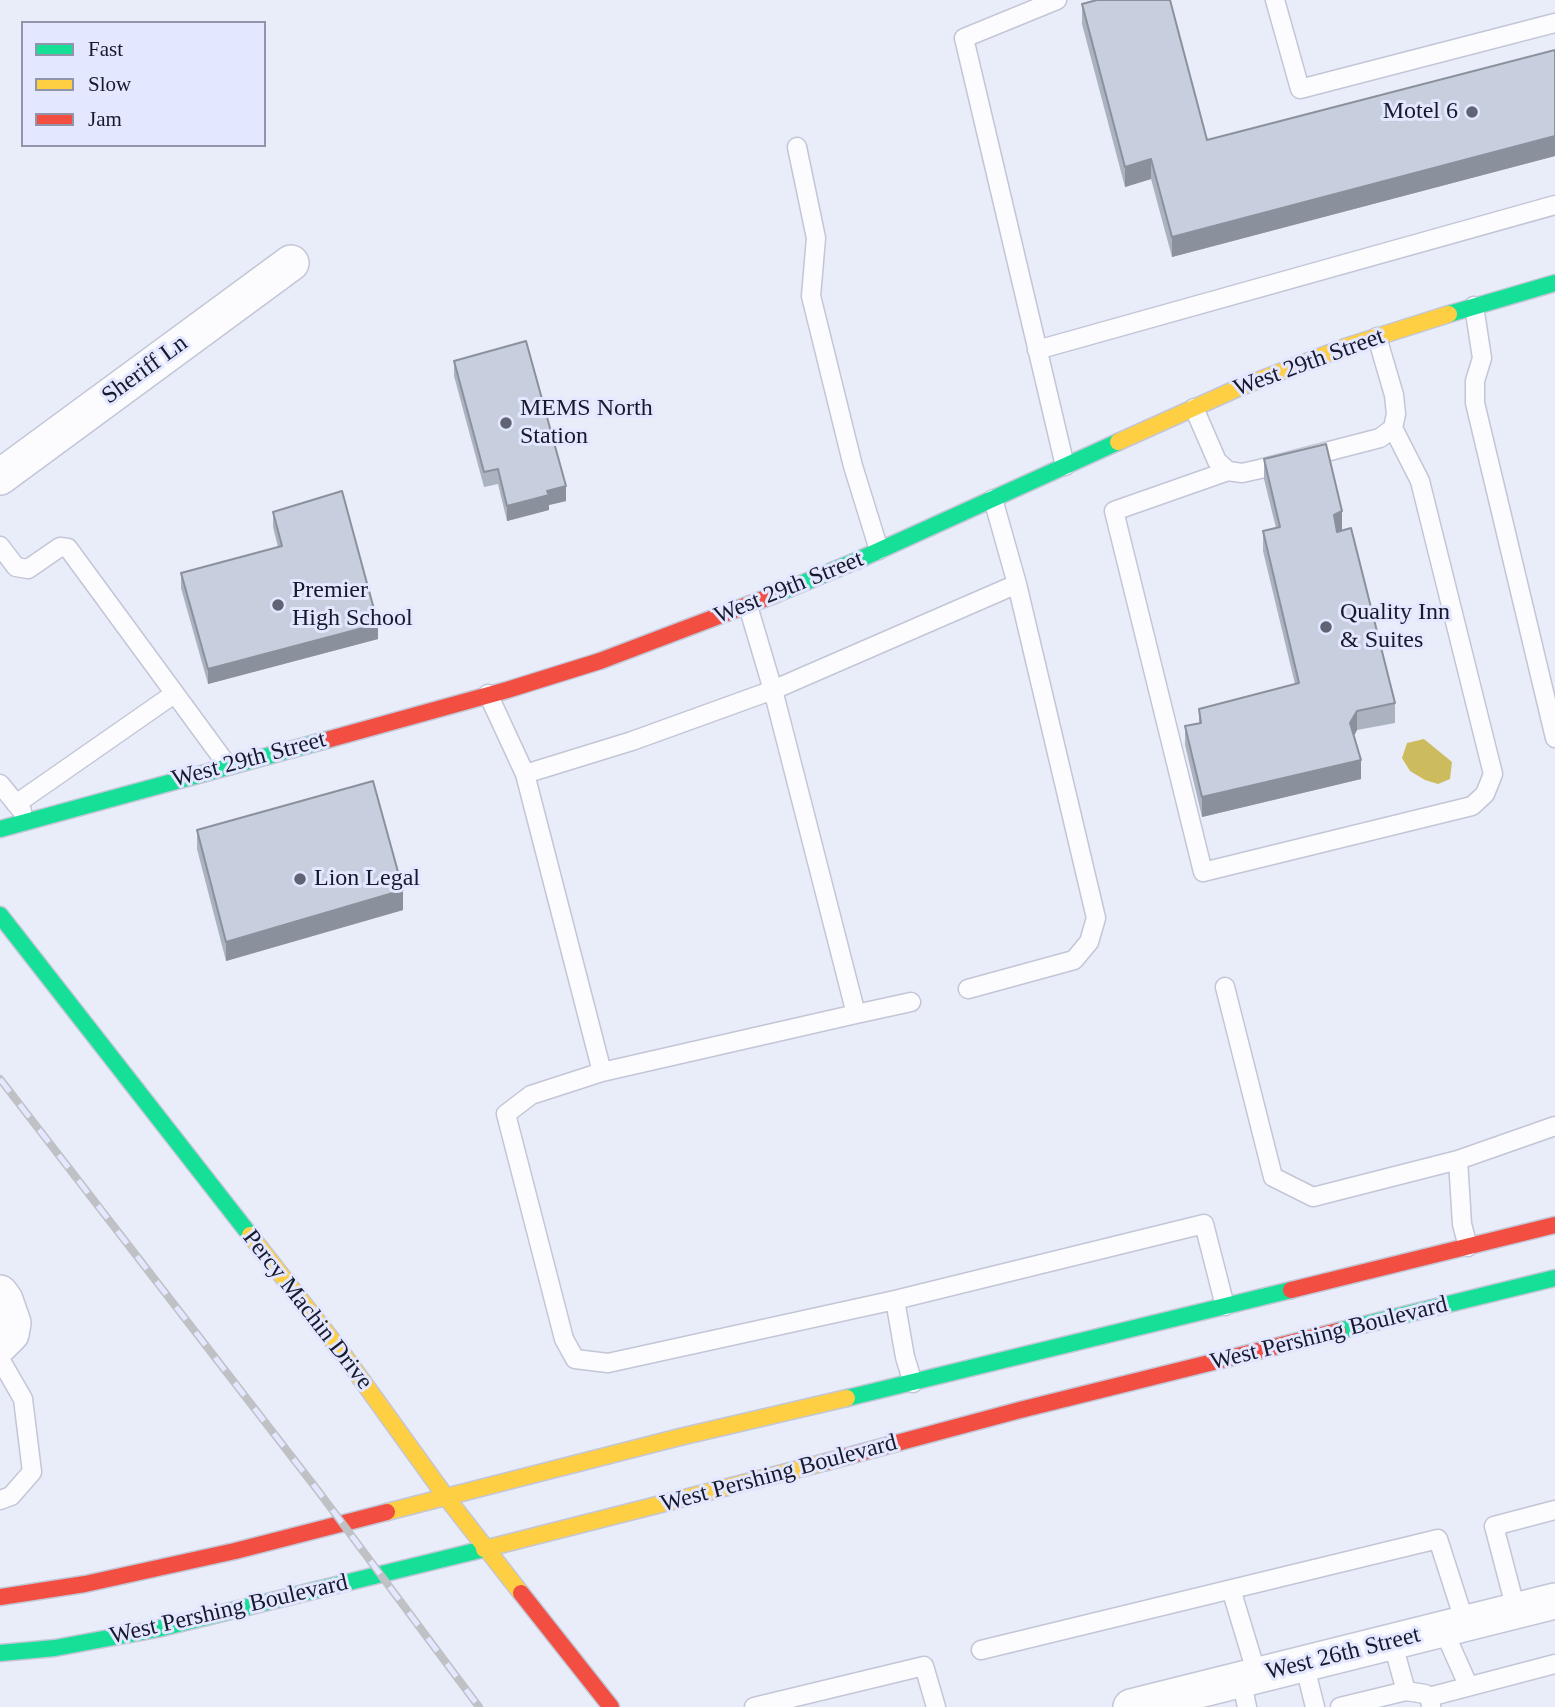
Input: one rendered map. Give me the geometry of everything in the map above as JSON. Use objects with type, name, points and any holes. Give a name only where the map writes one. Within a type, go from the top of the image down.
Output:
[{"type":"main road","name":"West 29th Street","points":[[0,829],[600,661],[748,606],[1248,384],[1377,337],[1555,283]]},
{"type":"main road","name":"Percy Machin Drive","points":[[0,915],[343,1354],[446,1497],[611,1707]]},
{"type":"main road","name":"West Pershing Boulevard","points":[[0,1597],[85,1584],[221,1554],[680,1437],[913,1383],[1555,1225]]},
{"type":"main road","name":"West Pershing Boulevard","points":[[0,1653],[54,1648],[157,1629],[644,1510],[1020,1410],[1555,1278]]},
{"type":"street","name":"Sheriff Ln","points":[[0,477],[291,263]]},
{"type":"street","name":"West 26th Street","points":[[1131,1707],[1248,1687],[1304,1664],[1555,1601]]},
{"type":"lane","points":[[1057,0],[964,38],[1065,466]]},
{"type":"lane","points":[[1275,0],[1300,89],[1555,23]]},
{"type":"lane","points":[[797,147],[816,238],[811,296],[853,466],[879,550]]},
{"type":"lane","points":[[1037,349],[1555,205]]},
{"type":"lane","points":[[1474,306],[1482,358],[1475,381],[1475,403],[1555,738]]},
{"type":"lane","points":[[1377,337],[1394,395],[1396,414],[1393,428],[1420,481],[1493,774],[1485,794],[1472,806],[1203,872],[1114,511],[1228,471],[1242,473],[1380,438],[1393,428]]},
{"type":"lane","points":[[1194,408],[1217,461],[1228,471]]},
{"type":"lane","points":[[968,989],[1074,960],[1089,942],[1096,918],[1017,584],[993,499]]},
{"type":"lane","points":[[0,546],[16,567],[28,569],[60,547],[68,548],[228,766]]},
{"type":"lane","points":[[525,774],[632,741],[772,690],[1017,584]]},
{"type":"lane","points":[[748,606],[856,1014]]},
{"type":"lane","points":[[16,804],[174,694]]},
{"type":"lane","points":[[488,694],[525,774],[602,1072]]},
{"type":"lane","points":[[0,784],[30,821]]},
{"type":"lane","points":[[1225,987],[1273,1177],[1313,1197],[1458,1160],[1555,1126]]},
{"type":"lane","points":[[911,1002],[602,1072],[531,1095],[506,1114],[564,1339],[575,1359],[608,1363],[895,1300],[1204,1224],[1225,1306]]},
{"type":"lane","points":[[1458,1160],[1462,1224],[1468,1247]]},
{"type":"lane","points":[[895,1300],[913,1383]]},
{"type":"lane","points":[[0,1359],[23,1399],[32,1472],[11,1496],[0,1500]]},
{"type":"lane","points":[[1516,1610],[1494,1526],[1555,1510]]},
{"type":"lane","points":[[981,1650],[1438,1539],[1468,1685]]},
{"type":"lane","points":[[1231,1589],[1248,1687]]},
{"type":"lane","points":[[1392,1641],[1406,1690]]},
{"type":"lane","points":[[1304,1664],[1315,1707]]},
{"type":"lane","points":[[1340,1707],[1406,1690],[1418,1691],[1430,1702],[1468,1685],[1555,1664]]},
{"type":"lane","points":[[754,1707],[924,1666],[936,1707]]},
{"type":"shaded area","points":[[1424,739],[1452,762],[1450,779],[1438,784],[1410,771],[1402,758],[1407,743]]},
{"type":"building","name":"Motel 6","points":[[1097,0],[1170,0],[1207,140],[1555,50],[1555,136],[1172,237],[1151,159],[1125,167],[1082,4]]},
{"type":"building","name":"MEMS North Station","points":[[526,341],[566,486],[547,491],[549,495],[507,506],[498,469],[484,472],[454,361]]},
{"type":"building","name":"Quality Inn & Suites","points":[[1326,444],[1342,511],[1334,515],[1337,532],[1351,528],[1395,703],[1357,711],[1350,723],[1361,760],[1202,797],[1185,726],[1201,723],[1199,709],[1299,683],[1263,531],[1280,527],[1264,459]]},
{"type":"building","name":"Premier High School","points":[[342,491],[378,624],[208,669],[181,573],[282,546],[273,512]]},
{"type":"building","name":"Lion Legal","points":[[373,781],[403,890],[226,942],[197,830]]},
{"type":"railway","points":[[0,1079],[319,1492],[479,1707]]},
{"type":"traffic: fast","points":[[1449,314],[1555,283]]},
{"type":"traffic: fast","points":[[774,595],[856,561],[1118,442]]},
{"type":"traffic: fast","points":[[0,829],[330,739]]},
{"type":"traffic: fast","points":[[0,915],[250,1235]]},
{"type":"traffic: fast","points":[[1338,1331],[1555,1278]]},
{"type":"traffic: fast","points":[[847,1398],[1291,1290]]},
{"type":"traffic: fast","points":[[0,1653],[55,1648],[157,1629],[484,1549]]},
{"type":"traffic: slow","points":[[1118,442],[1236,389],[1345,347],[1449,314]]},
{"type":"traffic: slow","points":[[250,1235],[343,1354],[446,1497],[521,1593]]},
{"type":"traffic: slow","points":[[387,1512],[680,1437],[847,1398]]},
{"type":"traffic: slow","points":[[484,1549],[826,1462]]},
{"type":"traffic: jam","points":[[330,739],[600,661],[774,595]]},
{"type":"traffic: jam","points":[[1291,1290],[1555,1225]]},
{"type":"traffic: jam","points":[[826,1462],[1020,1410],[1338,1331]]},
{"type":"traffic: jam","points":[[0,1597],[85,1584],[235,1551],[387,1512]]},
{"type":"traffic: jam","points":[[521,1593],[611,1707]]},
{"type":"place","name":"Motel 6","points":[[1472,112]]},
{"type":"place","name":"MEMS North Station","points":[[506,423]]},
{"type":"place","name":"Premier High School","points":[[278,605]]},
{"type":"place","name":"Quality Inn & Suites","points":[[1326,627]]},
{"type":"place","name":"Lion Legal","points":[[300,879]]}]
